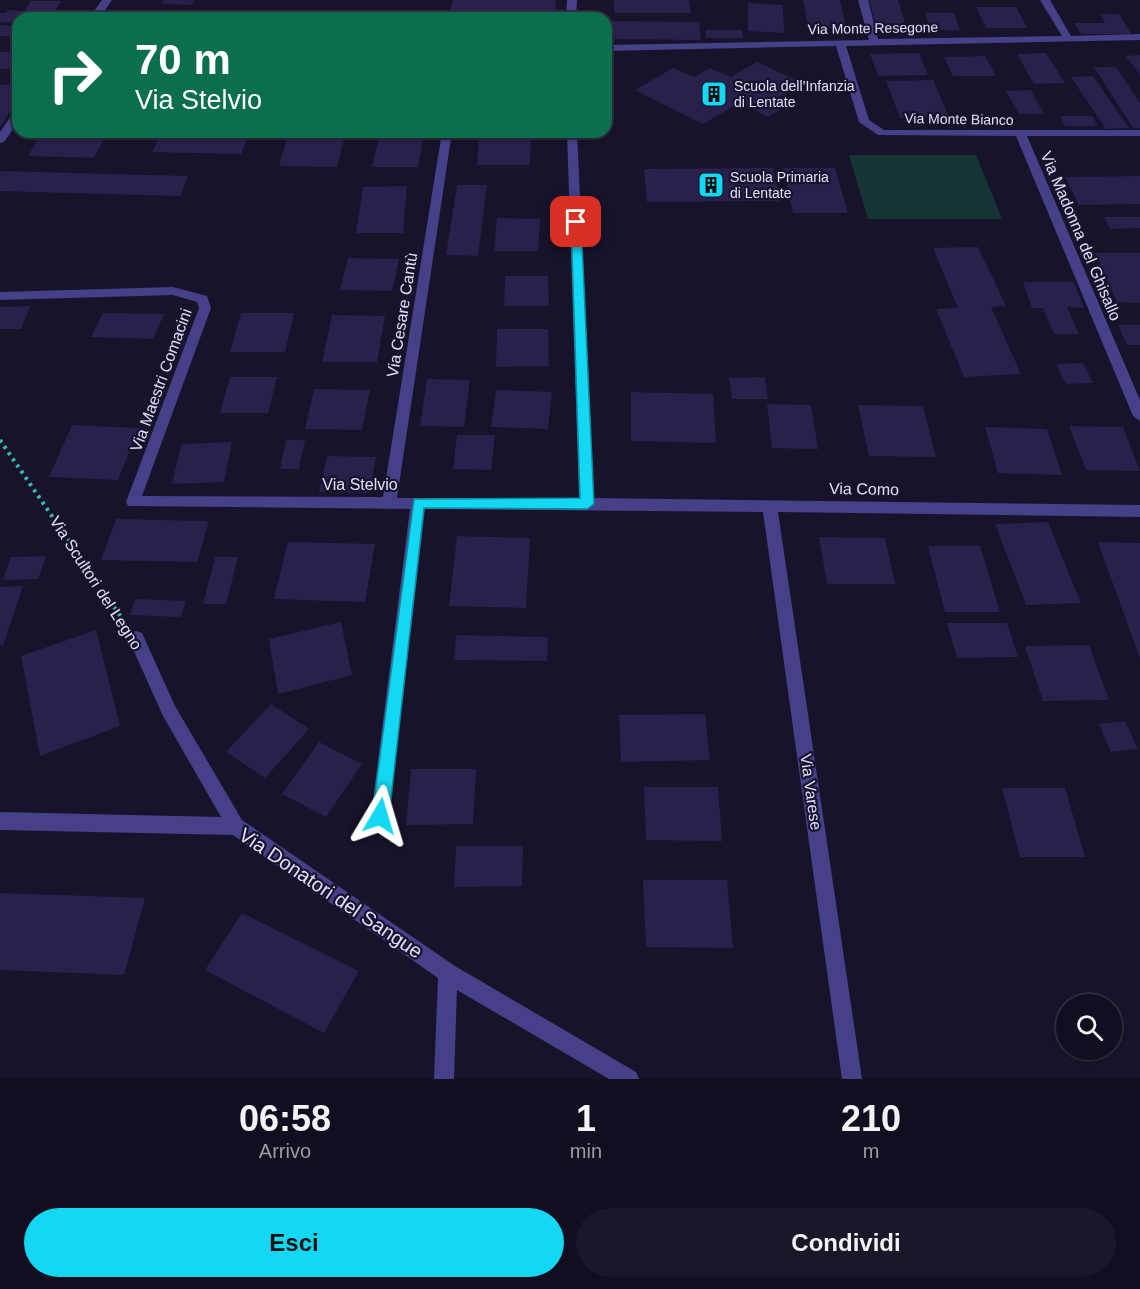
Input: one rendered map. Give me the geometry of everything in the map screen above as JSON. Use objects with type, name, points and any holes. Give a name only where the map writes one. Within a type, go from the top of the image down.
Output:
[{"type":"street","points":[[862,0],[874,41]]},
{"type":"street","points":[[1045,0],[1068,38]]},
{"type":"street","name":"Via Monte Resegone","points":[[612,48],[1140,37]]},
{"type":"street","name":"Via Monte Bianco","points":[[840,43],[864,122],[882,133],[1021,135],[1140,133]]},
{"type":"street","points":[[0,140],[12,123]]},
{"type":"street","name":"Via Madonna del Ghisallo","points":[[1021,135],[1140,416]]},
{"type":"street","name":"Via Cesare Cantù","points":[[389,503],[446,138]]},
{"type":"street","points":[[572,138],[587,504]]},
{"type":"street","name":"Via Maestri Comacini","points":[[0,296],[173,291],[203,299],[205,308],[133,502]]},
{"type":"street","name":"Via Stelvio","points":[[133,502],[587,504]]},
{"type":"street","points":[[380,816],[418,503]]},
{"type":"street","name":"Via Como","points":[[587,504],[1140,511]]},
{"type":"street","name":"Via Varese","points":[[770,506],[852,1079]]},
{"type":"street","name":"Via Scultori del Legno","points":[[136,638],[169,711],[236,826]]},
{"type":"street","name":"Via Donatori del Sangue","points":[[0,821],[236,826],[448,973],[629,1079]]},
{"type":"street","points":[[444,1079],[448,973]]},
{"type":"path","name":"Via Scultori del Legno","points":[[0,440],[136,638]]},
{"type":"green space","points":[[849,155],[976,155],[1002,219],[868,219]]},
{"type":"building","points":[[164,0],[194,0],[191,5],[162,4]]},
{"type":"building","points":[[453,0],[556,0],[555,12],[478,10],[478,12],[449,12]]},
{"type":"building","points":[[614,0],[689,0],[691,13],[614,13]]},
{"type":"building","points":[[803,0],[840,0],[846,28],[808,27]]},
{"type":"building","points":[[869,0],[898,0],[906,26],[876,26]]},
{"type":"building","points":[[31,1],[61,1],[55,11],[85,12],[12,12],[12,22],[0,22],[0,13],[6,13],[8,10],[24,11]]},
{"type":"building","points":[[748,3],[783,5],[784,33],[748,31]]},
{"type":"building","points":[[976,7],[1016,7],[1027,28],[986,28]]},
{"type":"building","points":[[925,13],[954,13],[960,30],[931,30]]},
{"type":"building","points":[[1100,14],[1119,14],[1131,34],[1081,34],[1074,23],[1105,23]]},
{"type":"building","points":[[612,21],[699,22],[701,40],[612,39]]},
{"type":"building","points":[[0,25],[12,26],[12,36],[0,36]]},
{"type":"building","points":[[705,30],[742,30],[743,38],[706,38]]},
{"type":"building","points":[[0,52],[12,52],[12,69],[0,69]]},
{"type":"building","points":[[919,53],[928,75],[878,76],[870,54]]},
{"type":"building","points":[[1046,53],[1065,83],[1034,84],[1017,54]]},
{"type":"building","points":[[1140,55],[1140,75],[1126,56]]},
{"type":"building","points":[[985,56],[996,76],[953,76],[944,57]]},
{"type":"building","name":"Scuola dell’Infanzia di Lentate","points":[[757,62],[802,83],[777,98],[789,104],[768,117],[739,103],[703,124],[635,90],[673,68],[694,77],[710,68],[731,77]]},
{"type":"building","points":[[1094,67],[1116,67],[1140,103],[1140,128],[1133,128]]},
{"type":"building","points":[[1093,76],[1129,128],[1106,129],[1071,77]]},
{"type":"building","points":[[933,80],[949,117],[900,118],[886,81]]},
{"type":"building","points":[[0,85],[12,85],[12,108],[0,127]]},
{"type":"building","points":[[1031,90],[1044,114],[1019,114],[1006,91]]},
{"type":"building","points":[[1060,116],[1092,116],[1098,126],[1065,126]]},
{"type":"building","points":[[38,138],[105,138],[94,158],[28,156]]},
{"type":"building","points":[[159,138],[248,138],[241,154],[152,152]]},
{"type":"building","points":[[287,138],[344,138],[337,167],[279,166]]},
{"type":"building","points":[[379,138],[423,138],[418,167],[372,167]]},
{"type":"building","points":[[479,138],[531,138],[530,165],[477,165]]},
{"type":"building","name":"Scuola Primaria di Lentate","points":[[773,168],[780,201],[647,202],[644,169]]},
{"type":"building","points":[[783,168],[835,168],[848,213],[793,213]]},
{"type":"building","points":[[0,171],[188,176],[180,196],[0,191]]},
{"type":"building","points":[[1140,176],[1140,204],[1079,205],[1065,177]]},
{"type":"building","points":[[457,185],[487,185],[478,256],[446,255]]},
{"type":"building","points":[[407,186],[403,233],[356,233],[363,187]]},
{"type":"building","points":[[1104,217],[1140,217],[1140,228],[1110,229]]},
{"type":"building","points":[[497,218],[540,219],[538,251],[494,251]]},
{"type":"building","points":[[978,247],[1006,306],[991,307],[1021,374],[964,377],[936,309],[958,308],[933,248]]},
{"type":"building","points":[[1095,253],[1140,253],[1140,303],[1117,302]]},
{"type":"building","points":[[348,258],[399,259],[392,291],[340,290]]},
{"type":"building","points":[[505,276],[548,276],[549,306],[504,306]]},
{"type":"building","points":[[1023,282],[1074,282],[1084,308],[1067,307],[1079,334],[1054,334],[1043,308],[1032,308]]},
{"type":"building","points":[[30,306],[21,329],[0,329],[0,307]]},
{"type":"building","points":[[103,313],[164,314],[153,339],[91,337]]},
{"type":"building","points":[[241,313],[294,313],[285,352],[230,352]]},
{"type":"building","points":[[332,315],[385,316],[377,362],[322,362]]},
{"type":"building","points":[[1118,325],[1140,325],[1140,345],[1127,345]]},
{"type":"building","points":[[497,329],[548,329],[549,366],[496,367]]},
{"type":"building","points":[[1083,363],[1093,383],[1066,384],[1056,364]]},
{"type":"building","points":[[230,377],[277,377],[268,413],[220,413]]},
{"type":"building","points":[[765,377],[768,399],[732,399],[729,378]]},
{"type":"building","points":[[427,379],[470,380],[464,427],[420,426]]},
{"type":"building","points":[[314,389],[370,390],[362,430],[305,429]]},
{"type":"building","points":[[496,390],[552,392],[548,429],[491,427]]},
{"type":"building","points":[[631,392],[713,394],[716,443],[631,441]]},
{"type":"building","points":[[767,404],[811,405],[818,449],[772,448]]},
{"type":"building","points":[[858,405],[923,406],[936,457],[869,456]]},
{"type":"building","points":[[72,425],[139,428],[118,480],[49,477]]},
{"type":"building","points":[[1069,426],[1123,427],[1140,471],[1086,470]]},
{"type":"building","points":[[985,427],[1047,429],[1062,475],[998,473]]},
{"type":"building","points":[[457,435],[495,435],[491,470],[453,469]]},
{"type":"building","points":[[286,440],[305,440],[299,469],[280,469]]},
{"type":"building","points":[[232,442],[224,482],[172,484],[181,444]]},
{"type":"building","points":[[327,456],[376,457],[369,493],[319,492]]},
{"type":"building","points":[[116,519],[209,521],[197,562],[101,560]]},
{"type":"building","points":[[1048,522],[1081,603],[1026,605],[995,524]]},
{"type":"building","points":[[457,536],[530,538],[526,608],[449,606]]},
{"type":"building","points":[[819,537],[885,538],[895,584],[827,584]]},
{"type":"building","points":[[288,542],[375,544],[365,602],[274,599]]},
{"type":"building","points":[[1098,542],[1140,543],[1140,659]]},
{"type":"building","points":[[928,546],[980,546],[1000,612],[945,612]]},
{"type":"building","points":[[46,556],[38,579],[3,580],[11,557]]},
{"type":"building","points":[[215,557],[238,557],[226,604],[203,604]]},
{"type":"building","points":[[23,586],[3,645],[0,645],[0,587]]},
{"type":"building","points":[[135,599],[186,601],[181,617],[130,615]]},
{"type":"building","points":[[341,622],[352,675],[278,694],[269,639]]},
{"type":"building","points":[[947,623],[1007,623],[1018,657],[957,658]]},
{"type":"building","points":[[96,630],[120,726],[40,756],[21,656]]},
{"type":"building","points":[[456,635],[548,637],[547,661],[454,660]]},
{"type":"building","points":[[1089,645],[1109,700],[1043,701],[1025,646]]},
{"type":"building","points":[[271,704],[309,729],[265,778],[226,752]]},
{"type":"building","points":[[705,714],[710,760],[621,762],[619,715]]},
{"type":"building","points":[[1125,721],[1138,749],[1111,752],[1099,724]]},
{"type":"building","points":[[319,742],[362,764],[326,817],[282,794]]},
{"type":"building","points":[[411,769],[476,769],[473,824],[406,825]]},
{"type":"building","points":[[644,787],[718,787],[722,841],[646,840]]},
{"type":"building","points":[[1002,788],[1065,788],[1085,857],[1020,857]]},
{"type":"building","points":[[456,846],[523,846],[522,886],[454,887]]},
{"type":"building","points":[[643,880],[727,880],[733,948],[646,947]]},
{"type":"building","points":[[0,893],[145,898],[124,975],[0,970]]},
{"type":"building","points":[[242,913],[359,971],[324,1033],[205,970]]},
{"type":"place","name":"Scuola dell’Infanzia di Lentate","points":[[714,94]]},
{"type":"place","name":"Scuola Primaria di Lentate","points":[[711,185]]},
{"type":"route","points":[[380,816],[418,503],[587,504],[576,222]]}]
